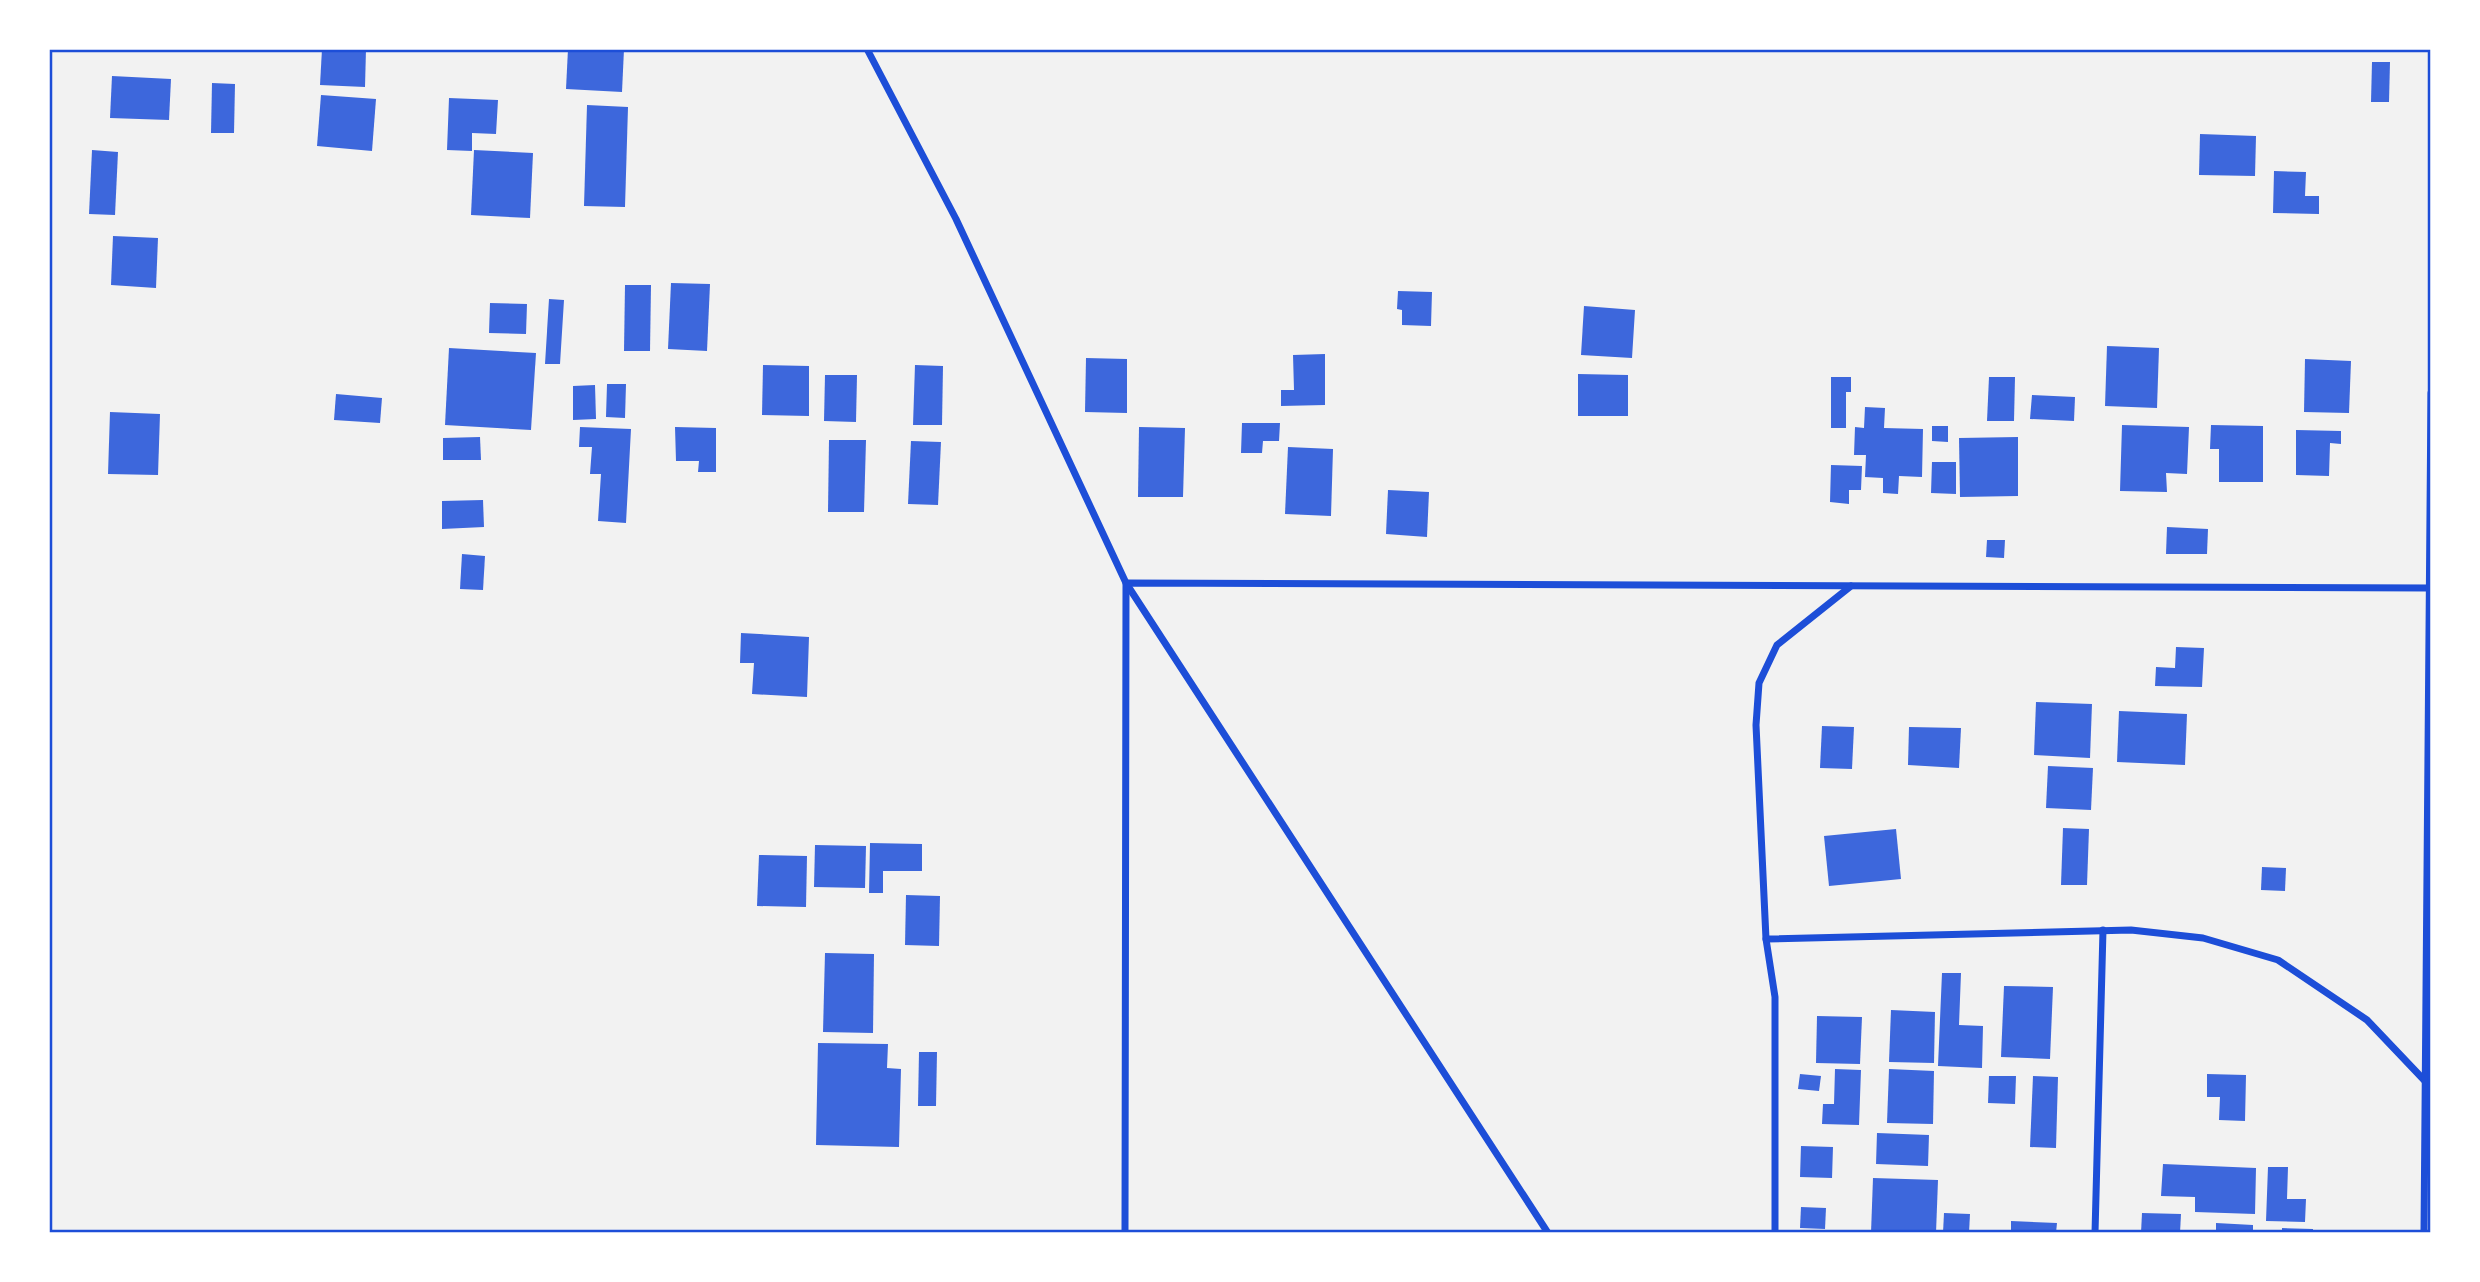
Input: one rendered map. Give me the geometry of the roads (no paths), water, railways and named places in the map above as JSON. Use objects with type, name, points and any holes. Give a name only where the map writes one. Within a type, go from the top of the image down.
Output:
[{"type":"street","points":[[867,49],[956,219],[1126,583],[1548,1233]]},
{"type":"street","points":[[2424,1233],[2431,393]]},
{"type":"street","points":[[1126,583],[2430,588]]},
{"type":"street","points":[[1125,1233],[1126,583]]},
{"type":"street","points":[[1775,1233],[1775,997],[1766,939],[1756,725],[1759,683],[1777,645],[1852,585]]},
{"type":"street","points":[[1766,939],[2103,930],[2131,930],[2203,938],[2278,960],[2367,1020],[2426,1082]]},
{"type":"street","points":[[2095,1233],[2103,930]]}]
